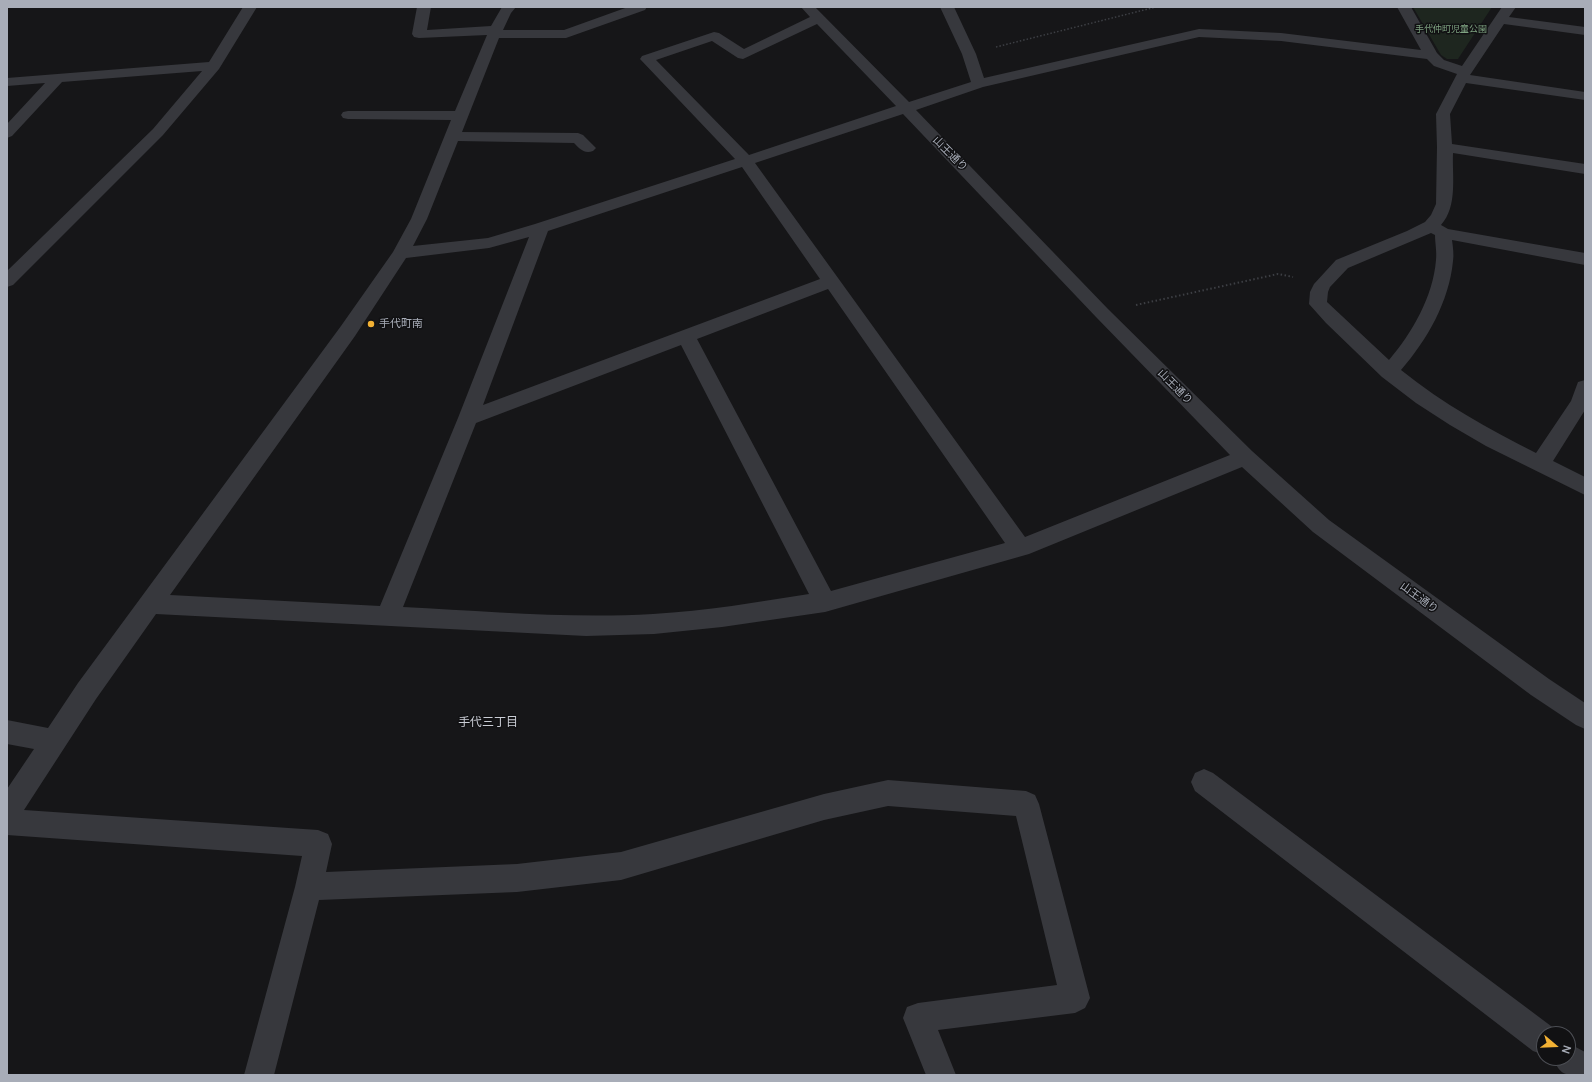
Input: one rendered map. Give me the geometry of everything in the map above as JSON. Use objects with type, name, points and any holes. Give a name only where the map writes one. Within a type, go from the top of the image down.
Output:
[{"type":"street","points":[[7,281],[158,132],[214,66],[250,7]]},
{"type":"street","points":[[424,7],[419,34],[495,32],[566,34],[640,7]]},
{"type":"street","points":[[7,812],[87,691],[152,604],[233,489],[348,331],[401,253],[418,219],[495,32],[505,11],[509,7]]},
{"type":"street","points":[[947,7],[969,54],[979,84]]},
{"type":"street","points":[[1404,7],[1431,55],[1439,64],[1463,75],[1585,96]]},
{"type":"street","points":[[814,13],[743,55],[714,36],[647,59],[746,161],[1021,548]]},
{"type":"street","name":"山王通り","points":[[814,13],[1001,206],[1102,313],[1244,457],[1321,526],[1540,687],[1585,717]]},
{"type":"street","points":[[1389,372],[1411,346],[1438,294],[1445,260],[1437,229],[1439,217],[1444,204],[1445,147],[1443,114],[1463,75],[1505,13],[1585,31]]},
{"type":"street","points":[[401,253],[489,243],[541,228],[979,84],[1199,33],[1281,37],[1431,55]]},
{"type":"street","points":[[7,82],[214,66]]},
{"type":"street","points":[[7,133],[59,78]]},
{"type":"street","points":[[348,115],[460,116]]},
{"type":"street","points":[[453,136],[578,138],[588,148]]},
{"type":"street","points":[[1445,147],[1585,169]]},
{"type":"street","points":[[387,617],[468,418],[541,228]]},
{"type":"street","points":[[1585,259],[1437,229],[1413,235],[1342,264],[1323,284],[1319,292],[1318,304],[1389,372],[1439,409],[1482,435],[1585,487]]},
{"type":"street","points":[[468,418],[832,281]]},
{"type":"street","points":[[686,336],[825,602]]},
{"type":"street","points":[[1540,464],[1580,402],[1585,387]]},
{"type":"street","points":[[152,604],[586,626],[654,624],[722,617],[825,602],[1021,548],[1244,457]]},
{"type":"street","points":[[7,732],[54,741]]},
{"type":"street","points":[[1204,782],[1536,1034]]},
{"type":"street","points":[[309,887],[517,878],[621,866],[824,807],[888,793],[1026,804],[1075,998],[918,1018],[941,1075]]},
{"type":"street","points":[[7,822],[318,844],[309,887],[260,1075]]},
{"type":"street","points":[[1576,1064],[1585,1071]]},
{"type":"path","points":[[969,54],[1156,7]]},
{"type":"path","points":[[1102,313],[1278,274],[1323,284]]},
{"type":"green space","name":"手代仲町児童公園","points":[[1413,7],[1492,7],[1458,59],[1447,59],[1441,55]]},
{"type":"place","name":"手代町南","points":[[371,324]]},
{"type":"district","name":"手代三丁目","points":[[488,723]]}]
